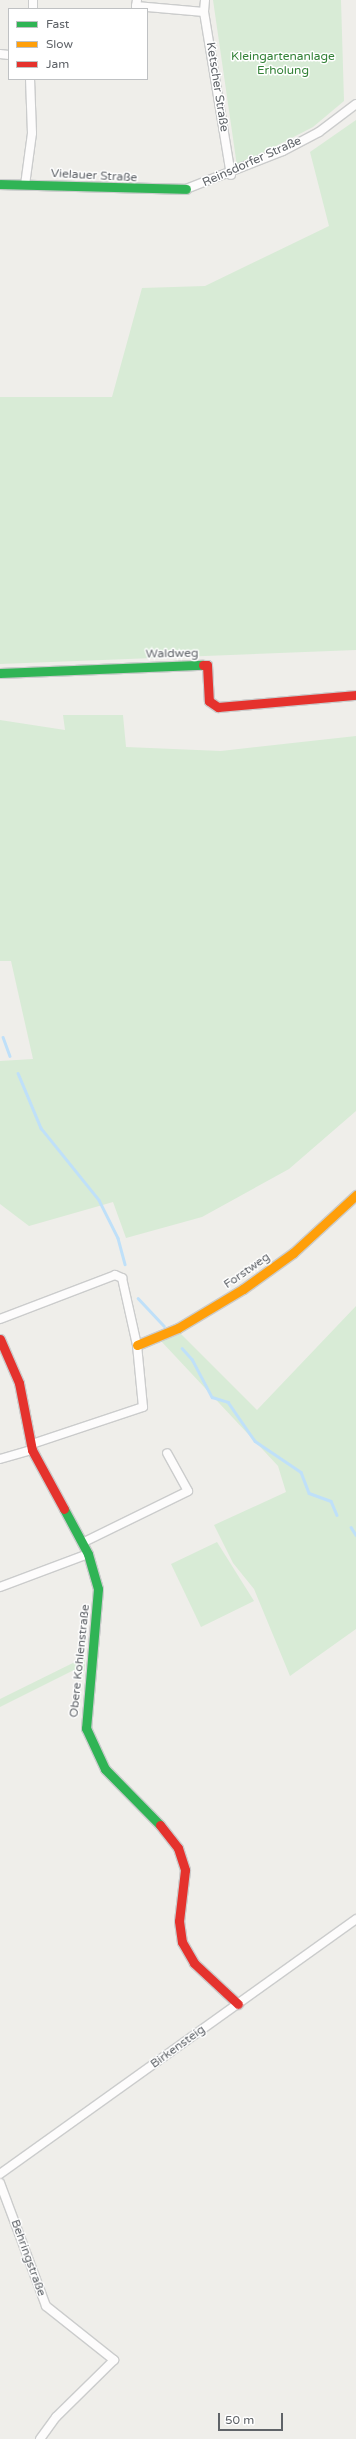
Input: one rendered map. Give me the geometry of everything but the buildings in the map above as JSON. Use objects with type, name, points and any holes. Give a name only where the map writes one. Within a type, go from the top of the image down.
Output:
[{"type":"street","points":[[137,0],[136,6],[204,12]]},
{"type":"street","name":"Ketscher Straße","points":[[205,0],[204,12],[231,175]]},
{"type":"street","points":[[25,185],[32,133],[30,80]]},
{"type":"street","name":"Reinsdorfer Straße","points":[[186,189],[231,175],[319,132],[356,104]]},
{"type":"street","name":"Vielauer Straße","points":[[0,184],[186,189]]},
{"type":"street","name":"Waldweg","points":[[0,673],[207,665],[209,701],[218,707],[356,695]]},
{"type":"street","name":"Forstweg","points":[[137,1345],[178,1328],[243,1289],[293,1253],[356,1195]]},
{"type":"street","points":[[0,1319],[115,1276],[122,1278],[137,1345],[143,1407],[0,1459]]},
{"type":"street","name":"Obere Kohlenstraße","points":[[0,1338],[19,1383],[32,1447],[88,1554],[98,1589],[86,1728],[105,1769],[161,1826],[178,1848],[185,1870],[180,1921],[182,1942],[194,1963],[238,2004]]},
{"type":"street","points":[[82,1543],[188,1491],[167,1453]]},
{"type":"street","points":[[0,1587],[88,1554]]},
{"type":"street","name":"Birkensteig","points":[[0,2174],[356,1919]]},
{"type":"street","name":"Behringstraße","points":[[0,2183],[46,2306],[114,2360],[56,2417],[40,2439]]},
{"type":"green space","name":"Kleingartenanlage Erholung","points":[[213,0],[341,0],[344,101],[313,127],[237,166]]},
{"type":"green space","points":[[356,120],[356,650],[0,664],[0,397],[112,397],[142,288],[205,286],[329,226],[310,152]]},
{"type":"green space","points":[[63,715],[123,715],[126,747],[221,751],[356,736],[356,1111],[289,1169],[202,1217],[126,1238],[113,1202],[29,1226],[0,1204],[0,1061],[33,1059],[11,961],[0,961],[0,720],[65,730]]},
{"type":"green space","points":[[356,1306],[356,1629],[290,1676],[254,1589],[233,1563],[214,1525],[286,1492],[278,1466],[161,1341],[179,1332],[257,1410]]},
{"type":"green space","points":[[217,1542],[254,1601],[201,1627],[171,1564]]},
{"type":"green space","points":[[85,1657],[85,1671],[78,1668],[0,1707],[0,1699]]},
{"type":"waterway","points":[[3,1037],[10,1056]]},
{"type":"waterway","points":[[18,1073],[41,1128],[99,1200],[118,1238],[125,1264]]},
{"type":"waterway","points":[[138,1298],[164,1326]]},
{"type":"waterway","points":[[182,1348],[192,1359],[212,1397],[228,1402],[255,1441],[301,1472],[309,1493],[331,1501],[337,1515]]},
{"type":"waterway","points":[[351,1527],[356,1535]]},
{"type":"traffic: fast","points":[[0,184],[186,189]]},
{"type":"traffic: fast","points":[[0,673],[203,665]]},
{"type":"traffic: fast","points":[[64,1509],[88,1554],[98,1589],[86,1728],[105,1769],[160,1825]]},
{"type":"traffic: slow","points":[[137,1345],[178,1328],[243,1289],[293,1253],[356,1195]]},
{"type":"traffic: jam","points":[[203,665],[207,665],[209,701],[218,707],[356,695]]},
{"type":"traffic: jam","points":[[0,1339],[19,1383],[32,1450],[64,1509]]},
{"type":"traffic: jam","points":[[160,1825],[178,1848],[185,1870],[179,1921],[182,1942],[194,1963],[238,2004]]}]
